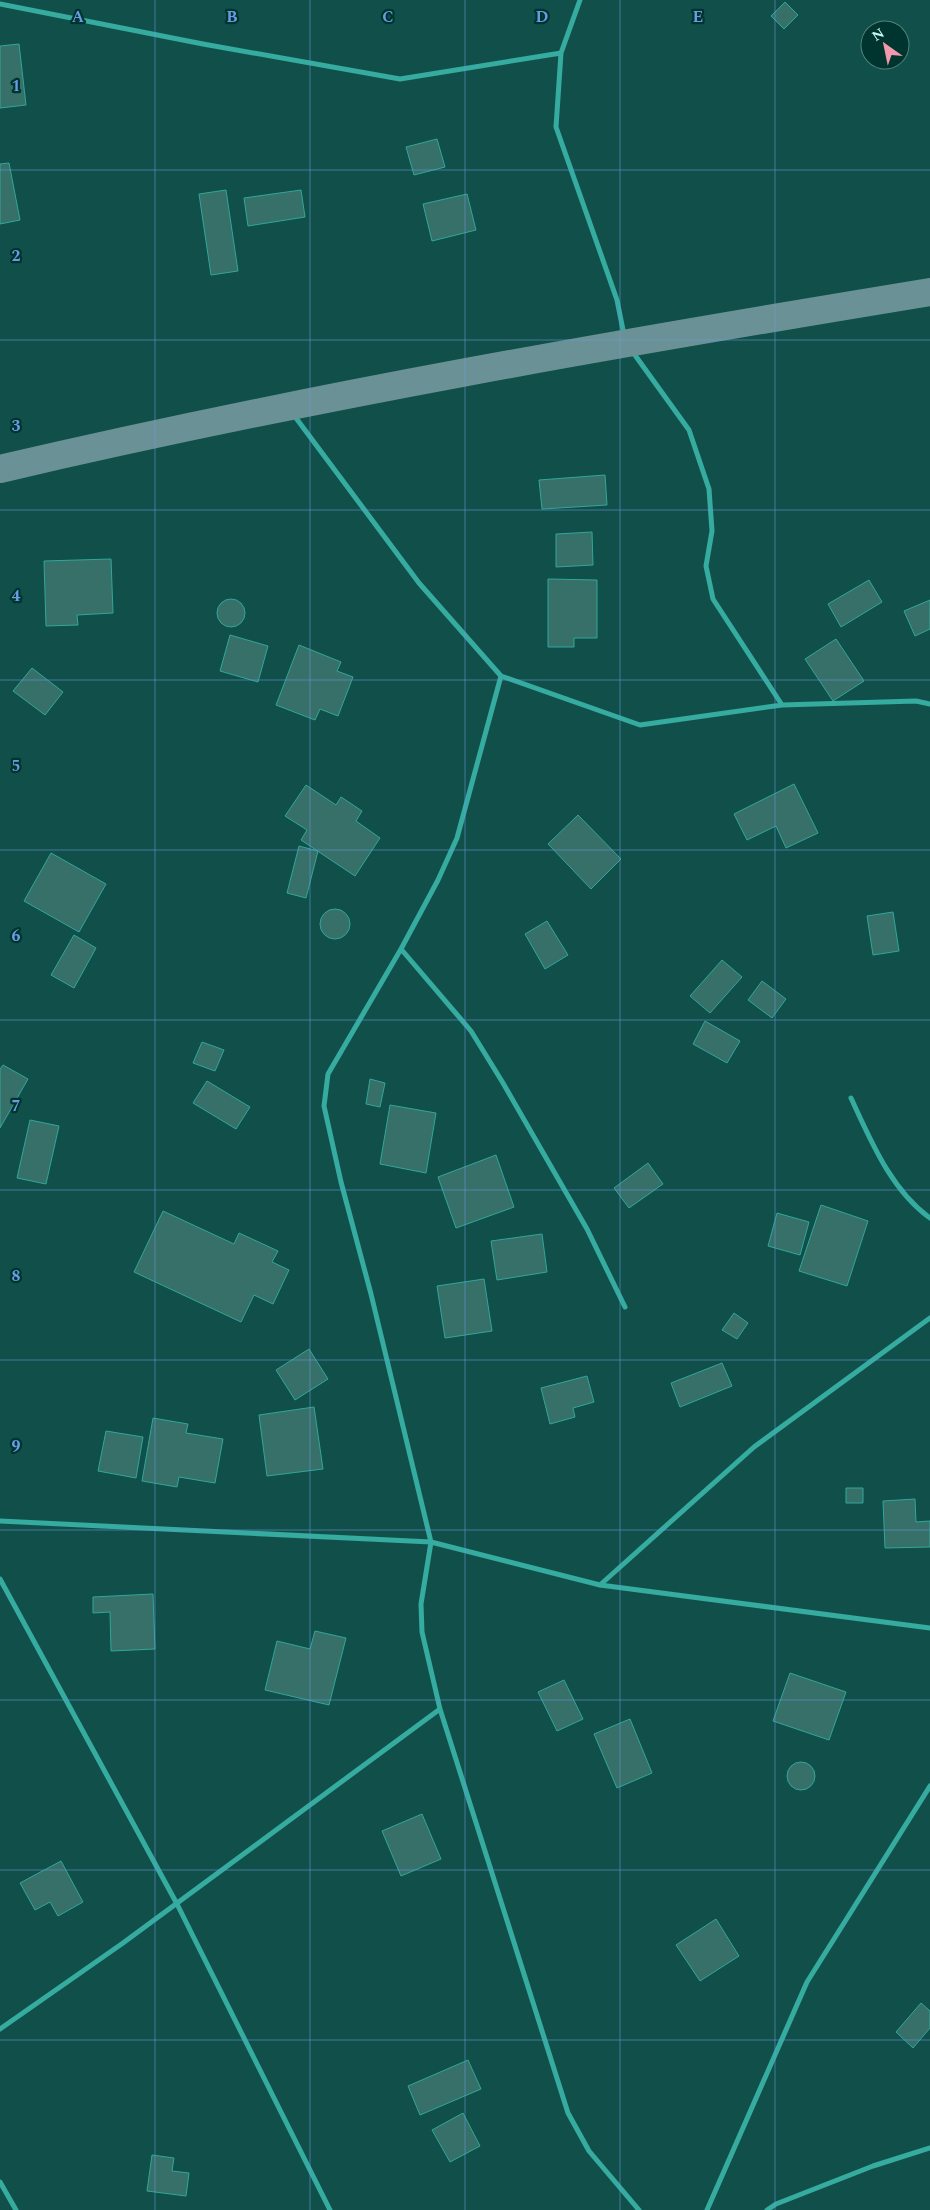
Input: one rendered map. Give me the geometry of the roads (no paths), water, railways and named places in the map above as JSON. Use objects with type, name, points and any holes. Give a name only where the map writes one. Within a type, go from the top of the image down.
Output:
[{"type":"main road","points":[[0,469],[151,434],[626,342],[930,292]]},
{"type":"street","points":[[580,0],[560,53],[556,127],[617,300],[626,342],[690,430],[709,489],[712,531],[706,566],[713,599],[782,705]]},
{"type":"street","points":[[0,4],[203,44],[400,79],[560,53]]},
{"type":"street","points":[[288,408],[419,582],[501,676],[640,725],[782,705],[916,701],[930,704]]},
{"type":"street","points":[[501,676],[457,838],[438,880],[401,949],[328,1074],[324,1106],[341,1182],[371,1294],[431,1542],[421,1604],[422,1632],[440,1709],[568,2113],[590,2151],[639,2210]]},
{"type":"street","points":[[401,949],[475,1039],[587,1229],[625,1307]]},
{"type":"street","points":[[851,1098],[877,1155],[914,1207],[930,1218]]},
{"type":"street","points":[[600,1585],[754,1448],[930,1318]]},
{"type":"street","points":[[0,1521],[431,1542],[600,1585],[930,1628]]},
{"type":"street","points":[[0,1579],[177,1904],[330,2210]]},
{"type":"street","points":[[0,2029],[177,1904],[440,1709]]},
{"type":"street","points":[[706,2210],[808,1982],[930,1786]]},
{"type":"street","points":[[767,2210],[776,2204],[873,2166],[930,2148]]},
{"type":"street","points":[[0,2182],[16,2210]]}]
